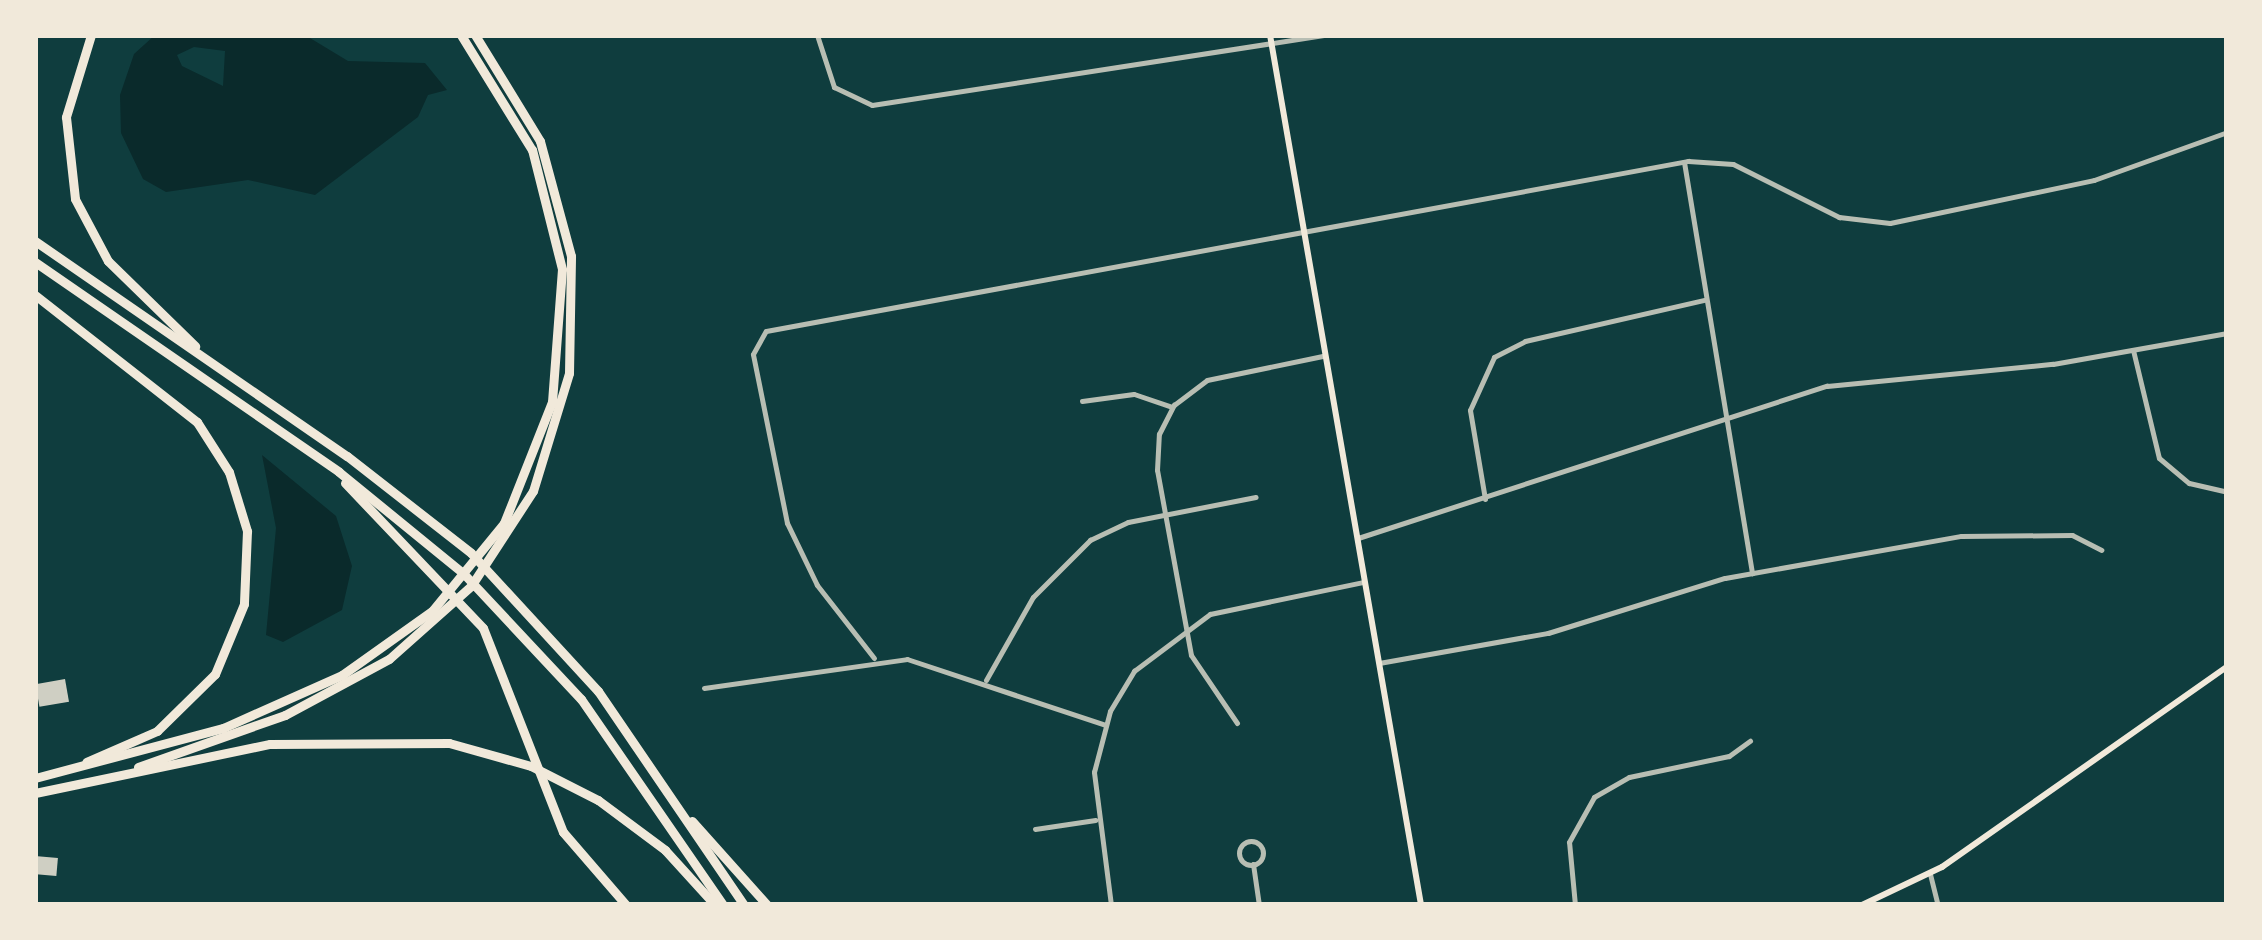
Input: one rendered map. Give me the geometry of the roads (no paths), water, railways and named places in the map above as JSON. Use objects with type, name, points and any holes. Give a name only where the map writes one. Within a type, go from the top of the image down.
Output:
[{"type":"highway","points":[[92,35],[66,117],[75,199],[108,261],[203,356]]},
{"type":"highway","points":[[461,35],[529,142],[562,269],[552,402],[508,526]]},
{"type":"highway","points":[[35,794],[138,767],[328,695],[436,615],[508,526],[564,398],[572,267],[540,142],[475,35]]},
{"type":"highway","points":[[35,240],[203,356],[481,563],[598,691],[744,905]]},
{"type":"highway","points":[[35,262],[313,454],[438,551],[542,653],[724,905]]},
{"type":"highway","points":[[35,295],[197,422],[230,472],[247,531],[241,616],[208,684],[150,736],[76,768]]},
{"type":"highway","points":[[313,454],[476,616],[513,686],[563,832],[626,905]]},
{"type":"highway","points":[[35,778],[274,708],[367,660],[436,615]]},
{"type":"highway","points":[[138,767],[366,737],[449,743],[552,775],[641,830],[715,905]]},
{"type":"highway","points":[[683,815],[767,905]]},
{"type":"main road","points":[[1271,39],[1288,160],[1420,905]]},
{"type":"main road","points":[[1862,905],[1930,874],[2227,667]]},
{"type":"street","points":[[817,35],[834,87],[872,104],[1271,39],[1324,35]]},
{"type":"street","points":[[874,658],[817,585],[787,523],[755,340],[771,330],[1684,162],[1733,164],[1839,216],[1880,224],[2066,187],[2227,132]]},
{"type":"street","points":[[1684,162],[1752,573]]},
{"type":"street","points":[[1485,499],[1470,410],[1494,358],[1525,341],[1704,300]]},
{"type":"street","points":[[1356,539],[1725,419],[1886,375],[2133,350],[2227,334]]},
{"type":"street","points":[[2133,350],[2159,458],[2189,483],[2227,492]]},
{"type":"street","points":[[1237,723],[1200,680],[1185,626],[1156,452],[1172,407],[1214,377],[1323,356]]},
{"type":"street","points":[[1082,401],[1134,394],[1172,407]]},
{"type":"street","points":[[986,680],[1017,619],[1067,558],[1115,527],[1256,497]]},
{"type":"street","points":[[1378,664],[1548,633],[1752,573],[2001,531],[2078,536],[2101,550]]},
{"type":"street","points":[[1111,905],[1095,820],[1104,724],[1134,671],[1185,626],[1236,606],[1363,582]]},
{"type":"street","points":[[704,688],[874,658],[986,680],[1104,724]]},
{"type":"street","points":[[1575,905],[1569,842],[1594,797],[1628,777],[1729,756],[1750,741]]},
{"type":"street","points":[[1035,829],[1095,820]]},
{"type":"street","points":[[1252,864],[1262,852],[1249,841],[1239,852],[1252,864],[1260,905]]},
{"type":"street","points":[[1930,874],[1938,905]]},
{"type":"water","points":[[155,35],[305,35],[348,61],[425,63],[447,90],[428,95],[418,117],[315,195],[248,180],[166,192],[143,179],[121,133],[120,95],[134,54]],"holes":[[[194,47],[225,51],[223,86],[182,66],[177,55]]]},
{"type":"water","points":[[262,455],[336,516],[352,566],[342,610],[283,642],[266,635],[276,528]]}]
